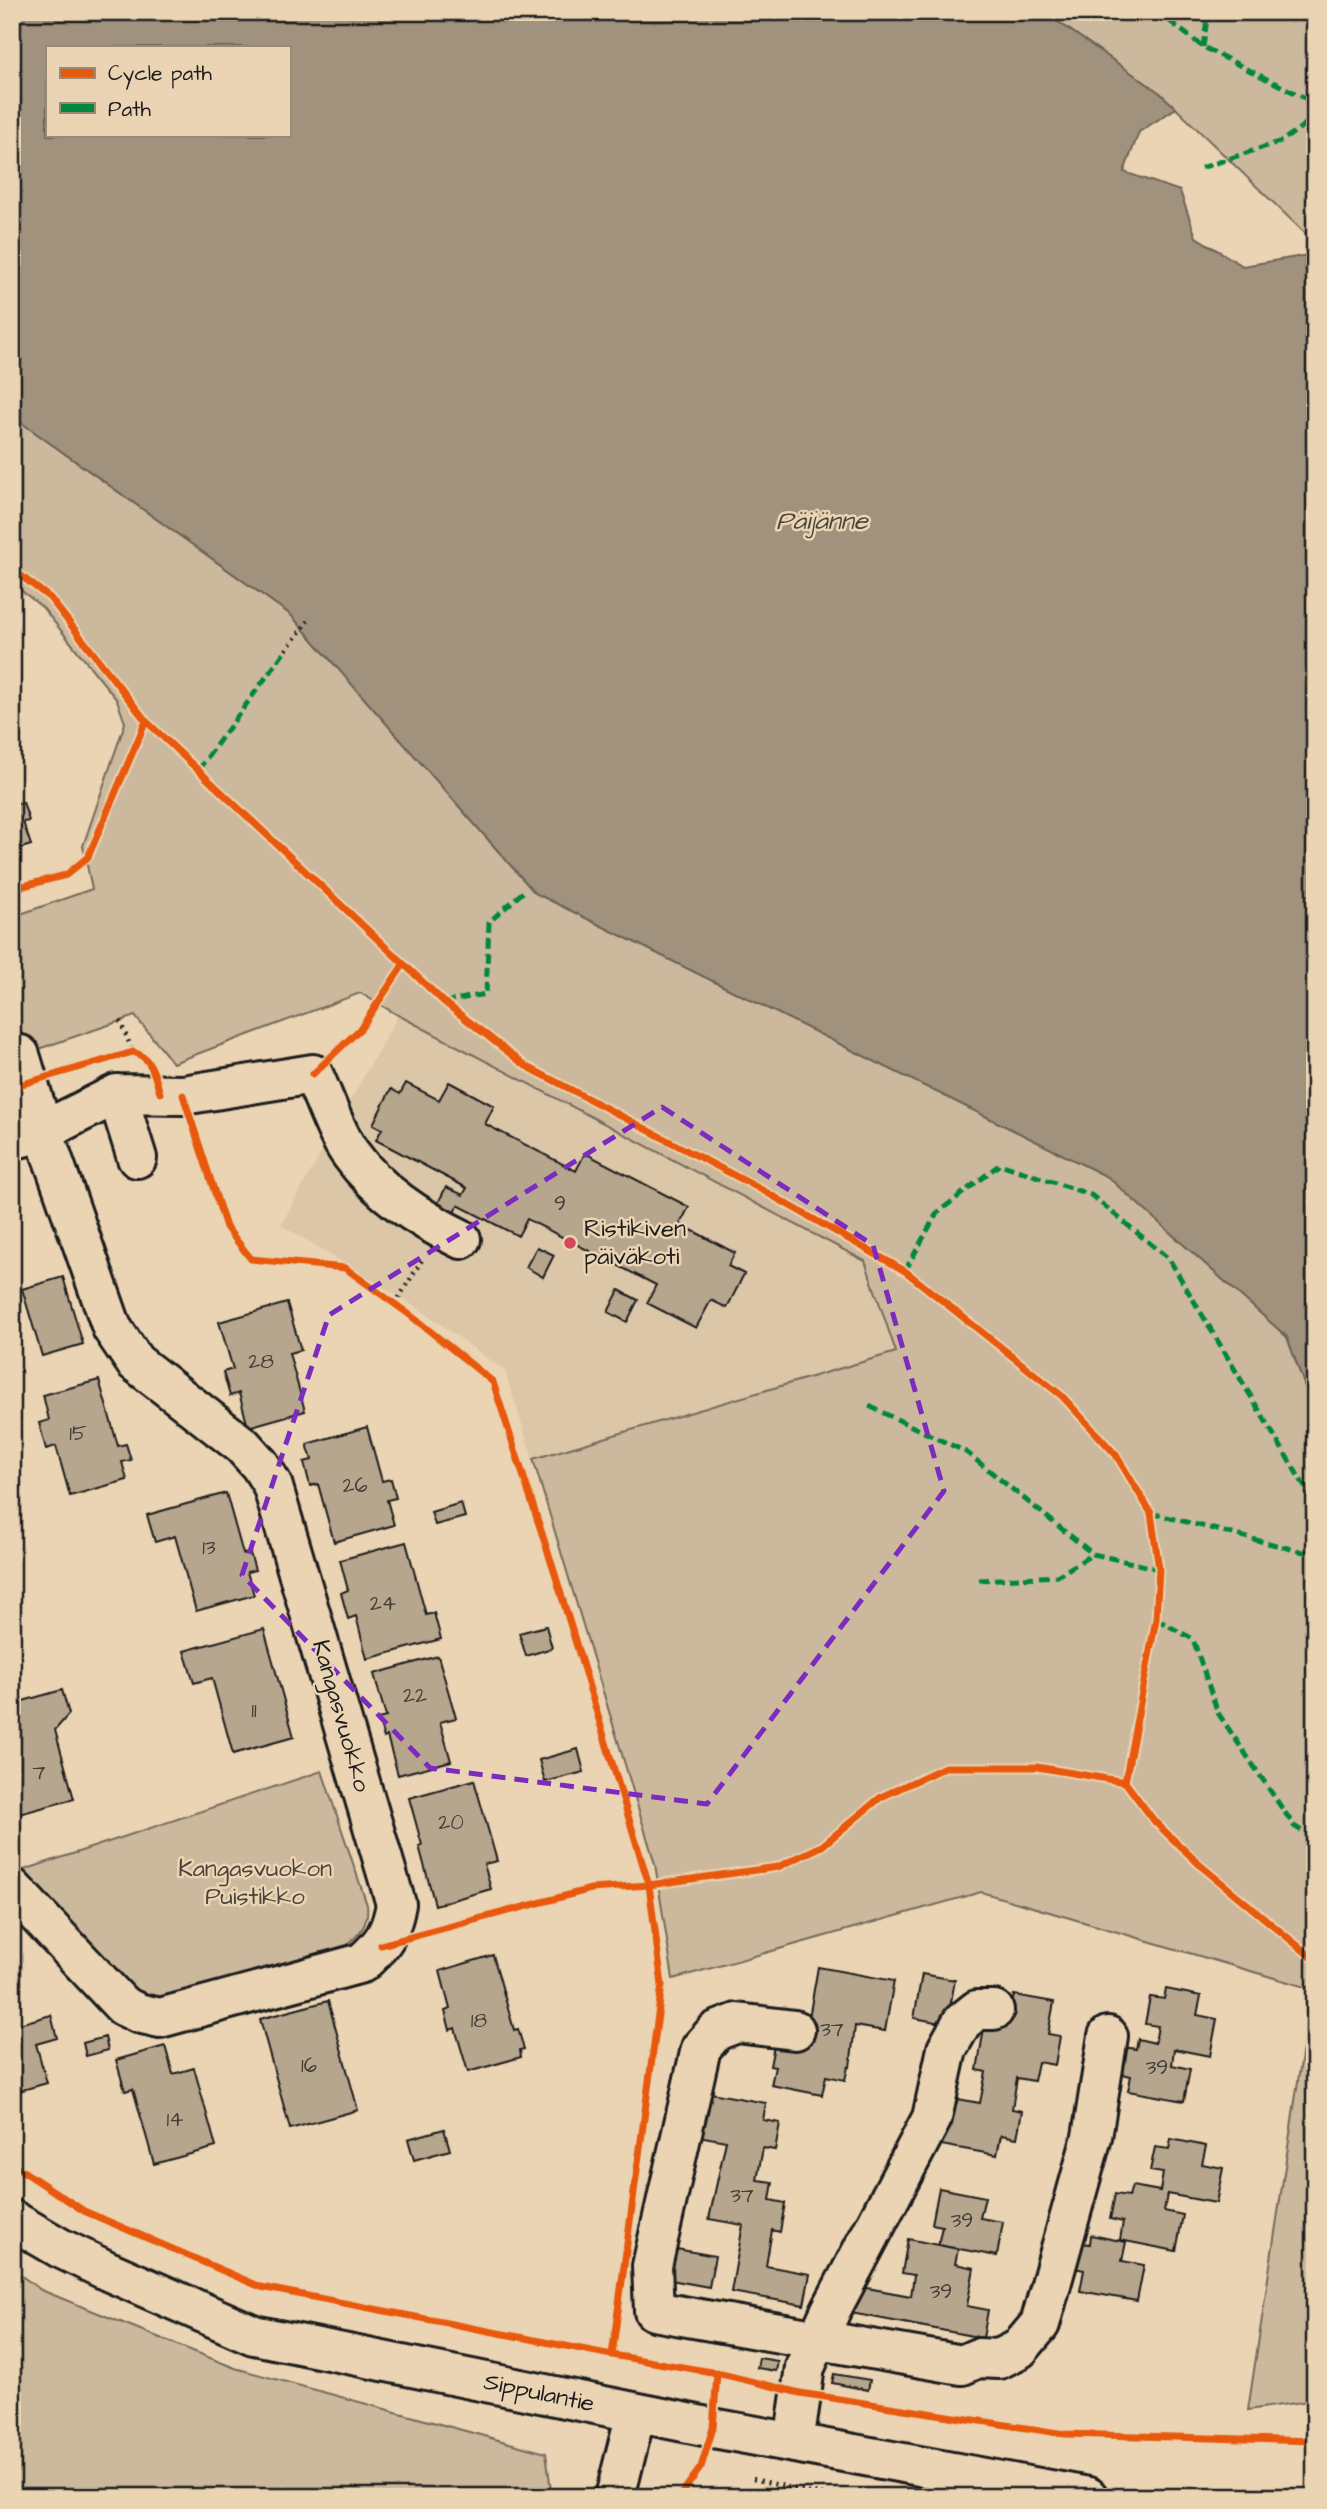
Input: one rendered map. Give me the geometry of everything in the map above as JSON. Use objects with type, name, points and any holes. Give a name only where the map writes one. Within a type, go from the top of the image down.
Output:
[{"type":"street","name":"Kangasvuokko","points":[[12,1888],[123,2006],[160,2018],[362,1963],[381,1945],[392,1926],[396,1904],[272,1484],[243,1446],[135,1362],[112,1328],[28,1135],[20,1055]]},
{"type":"street","points":[[28,1135],[117,1094],[183,1095],[313,1074],[349,1152],[384,1192],[451,1234]]},
{"type":"street","points":[[117,1094],[137,1158]]},
{"type":"street","points":[[794,2443],[805,2367],[932,2118],[947,2049],[962,2022],[977,2010],[994,2010]]},
{"type":"street","points":[[795,2030],[737,2023],[716,2031],[701,2048],[652,2266],[654,2311],[961,2365],[978,2358],[999,2359],[1019,2349],[1040,2324],[1092,2137],[1108,2036]]},
{"type":"street","name":"Sippulantie","points":[[12,2220],[60,2248],[108,2271],[254,2335],[636,2413],[1088,2497]]},
{"type":"street","points":[[615,2497],[636,2413]]},
{"type":"path","points":[[285,650],[308,621]]},
{"type":"path","points":[[120,1021],[133,1052]]},
{"type":"path","points":[[120,1056],[133,1052],[143,1055],[150,1062],[160,1093]]},
{"type":"path","points":[[395,1304],[451,1234]]},
{"type":"path","points":[[385,1297],[402,1309]]},
{"type":"path","points":[[740,2476],[831,2497]]},
{"type":"highlighted area","points":[[662,1107],[873,1245],[944,1491],[707,1804],[430,1768],[242,1575],[329,1315]]},
{"type":"shaded area","name":"Ristikiven päiväkoti","points":[[398,1015],[865,1261],[896,1352],[533,1459],[505,1371],[424,1312],[281,1225]]},
{"type":"green space","points":[[1044,12],[1315,12],[1315,243],[1160,93]]},
{"type":"green space","points":[[12,416],[291,615],[535,893],[1108,1177],[1287,1337],[1315,1414],[1315,2400],[1248,2410],[1312,1989],[981,1892],[673,1979],[655,1864],[533,1459],[896,1352],[865,1261],[360,993],[173,1063],[135,1016],[12,1058],[12,917],[92,889],[83,846],[125,723],[117,700],[43,608],[12,583]]},
{"type":"green space","name":"Kangasvuokon Puistikko","points":[[322,1771],[367,1905],[367,1917],[363,1927],[347,1945],[165,1996],[151,1997],[135,1991],[18,1872]]},
{"type":"green space","points":[[12,2269],[41,2290],[235,2368],[546,2453],[552,2497],[12,2497]]},
{"type":"water","name":"Päijänne","points":[[12,12],[1044,12],[1160,93],[1176,108],[1139,132],[1124,172],[1180,191],[1196,237],[1243,266],[1315,254],[1315,1414],[1287,1337],[1108,1177],[535,893],[291,615],[12,416]]},
{"type":"building","points":[[12,787],[18,804],[23,802],[29,821],[23,822],[31,845],[12,851]]},
{"type":"building","points":[[449,1082],[494,1106],[485,1124],[576,1171],[585,1153],[689,1207],[680,1224],[735,1253],[728,1266],[744,1274],[727,1308],[711,1300],[696,1328],[647,1303],[656,1285],[527,1219],[518,1236],[458,1205],[451,1218],[435,1209],[446,1187],[463,1195],[467,1188],[376,1140],[382,1129],[373,1124],[391,1089],[400,1094],[406,1083],[439,1100]]},
{"type":"building","points":[[537,1247],[554,1255],[543,1277],[526,1267]]},
{"type":"building","points":[[63,1277],[83,1344],[42,1356],[22,1289]]},
{"type":"building","points":[[619,1290],[638,1300],[627,1322],[608,1312]]},
{"type":"building","points":[[287,1303],[301,1350],[289,1353],[305,1411],[248,1427],[239,1393],[230,1396],[223,1372],[233,1369],[219,1322]]},
{"type":"building","points":[[99,1380],[118,1446],[126,1444],[131,1460],[122,1462],[127,1480],[70,1496],[56,1446],[46,1449],[39,1423],[49,1420],[43,1395]]},
{"type":"building","points":[[367,1427],[382,1481],[391,1479],[396,1498],[387,1500],[394,1525],[334,1542],[318,1484],[310,1486],[304,1462],[312,1460],[307,1444]]},
{"type":"building","points":[[226,1493],[243,1554],[250,1553],[255,1570],[247,1572],[254,1595],[196,1611],[175,1536],[155,1542],[147,1515]]},
{"type":"building","points":[[461,1503],[465,1517],[435,1525],[431,1512]]},
{"type":"building","points":[[406,1542],[426,1615],[434,1613],[441,1639],[367,1659],[356,1616],[348,1619],[341,1593],[348,1590],[340,1560]]},
{"type":"building","points":[[546,1626],[552,1648],[526,1656],[519,1633]]},
{"type":"building","points":[[264,1629],[294,1737],[233,1754],[212,1678],[194,1683],[184,1651]]},
{"type":"building","points":[[438,1656],[456,1718],[440,1722],[451,1761],[398,1775],[387,1736],[384,1738],[378,1719],[386,1717],[374,1674]]},
{"type":"building","points":[[62,1690],[69,1714],[55,1730],[74,1799],[12,1816],[12,1704]]},
{"type":"building","points":[[578,1749],[584,1772],[545,1782],[539,1760]]},
{"type":"building","points":[[474,1780],[497,1861],[484,1864],[491,1889],[435,1905],[409,1798]]},
{"type":"building","points":[[493,1955],[514,2030],[518,2029],[524,2049],[520,2050],[521,2057],[468,2072],[455,2028],[450,2030],[445,2011],[450,2009],[440,1971]]},
{"type":"building","points":[[818,1967],[894,1981],[885,2031],[855,2026],[850,2067],[845,2080],[826,2076],[822,2095],[771,2085],[775,2067],[770,2066],[776,2036],[810,2031],[812,2018],[809,2018]]},
{"type":"building","points":[[922,1974],[955,1980],[947,2024],[914,2018]]},
{"type":"building","points":[[1166,1989],[1201,1996],[1197,2015],[1217,2019],[1210,2056],[1174,2049],[1172,2065],[1190,2069],[1184,2101],[1128,2091],[1131,2076],[1118,2073],[1123,2047],[1136,2049],[1138,2039],[1155,2043],[1158,2026],[1145,2024],[1150,1997],[1164,1999]]},
{"type":"building","points":[[1014,1995],[1054,2002],[1048,2034],[1060,2036],[1055,2065],[1038,2062],[1034,2081],[1017,2078],[1012,2109],[1022,2111],[1017,2138],[1001,2135],[997,2155],[941,2145],[946,2097],[980,2103],[986,2072],[977,2070],[985,2022],[1008,2026]]},
{"type":"building","points":[[328,2001],[358,2110],[290,2129],[260,2019]]},
{"type":"building","points":[[51,2015],[57,2038],[36,2044],[47,2083],[12,2093],[12,2026]]},
{"type":"building","points":[[105,2037],[108,2050],[86,2056],[83,2043]]},
{"type":"building","points":[[165,2046],[173,2074],[194,2068],[216,2147],[154,2164],[133,2089],[125,2091],[116,2060]]},
{"type":"building","points":[[711,2093],[766,2103],[763,2120],[780,2123],[775,2150],[763,2148],[757,2180],[773,2182],[770,2200],[785,2203],[780,2232],[772,2230],[766,2266],[810,2274],[804,2305],[731,2292],[743,2225],[709,2219],[726,2141],[693,2135],[698,2108],[708,2110]]},
{"type":"building","points":[[444,2129],[450,2150],[414,2160],[408,2139]]},
{"type":"building","points":[[1171,2139],[1206,2146],[1202,2164],[1223,2168],[1216,2203],[1167,2194],[1164,2211],[1183,2215],[1176,2251],[1120,2240],[1123,2222],[1110,2219],[1115,2194],[1129,2196],[1132,2186],[1160,2191],[1163,2173],[1150,2171],[1155,2147],[1169,2149]]},
{"type":"building","points":[[939,2188],[985,2197],[980,2218],[1003,2222],[997,2256],[938,2245],[942,2226],[932,2224]]},
{"type":"building","points":[[1091,2235],[1126,2242],[1122,2261],[1144,2265],[1137,2301],[1080,2291],[1084,2270],[1070,2267],[1075,2242],[1090,2244]]},
{"type":"building","points":[[908,2239],[958,2249],[955,2264],[974,2268],[967,2306],[988,2310],[983,2338],[851,2313],[856,2286],[911,2296],[914,2275],[902,2273]]},
{"type":"building","points":[[671,2248],[715,2256],[709,2287],[665,2279]]},
{"type":"building","points":[[759,2358],[778,2361],[776,2371],[757,2368]]},
{"type":"building","points":[[834,2374],[870,2380],[868,2390],[832,2383]]},
{"type":"marked path","points":[[1158,12],[1203,47],[1315,103]]},
{"type":"marked path","points":[[1203,47],[1208,12]]},
{"type":"marked path","points":[[1201,168],[1282,141],[1315,117]]},
{"type":"marked path","points":[[198,770],[286,650]]},
{"type":"marked path","points":[[444,1002],[486,994],[489,922],[523,892]]},
{"type":"marked path","points":[[905,1271],[937,1213],[1000,1164],[1091,1195],[1169,1259],[1315,1504]]},
{"type":"marked path","points":[[869,1406],[966,1452],[1093,1554],[1159,1569]]},
{"type":"marked path","points":[[1151,1513],[1315,1555]]},
{"type":"marked path","points":[[979,1580],[1057,1576],[1093,1554]]},
{"type":"marked path","points":[[1156,1619],[1193,1639],[1218,1713],[1294,1826],[1315,1839]]},
{"type":"cycle path","points":[[12,569],[50,598],[146,721],[444,1002],[526,1066],[764,1191],[905,1271],[1062,1396],[1116,1455],[1151,1513],[1159,1569],[1156,1619],[1125,1782],[1155,1822],[1201,1866],[1315,1960]]},
{"type":"cycle path","points":[[12,889],[66,875],[88,857],[146,721]]},
{"type":"cycle path","points":[[313,1074],[361,1028],[403,965]]},
{"type":"cycle path","points":[[12,1087],[133,1052],[149,1063],[160,1093]]},
{"type":"cycle path","points":[[183,1095],[226,1227],[251,1259],[345,1268],[410,1315],[493,1382],[555,1574],[649,1885],[662,1985],[612,2355]]},
{"type":"cycle path","points":[[381,1945],[591,1889],[649,1885],[778,1867],[822,1846],[881,1797],[945,1767],[1037,1767],[1125,1782]]},
{"type":"cycle path","points":[[12,2164],[84,2211],[261,2287],[717,2373],[800,2393],[1065,2434],[1315,2441]]},
{"type":"cycle path","points":[[679,2497],[701,2467],[713,2428],[717,2373]]},
{"type":"place","name":"Ristikiven päiväkoti","points":[[570,1243]]}]
